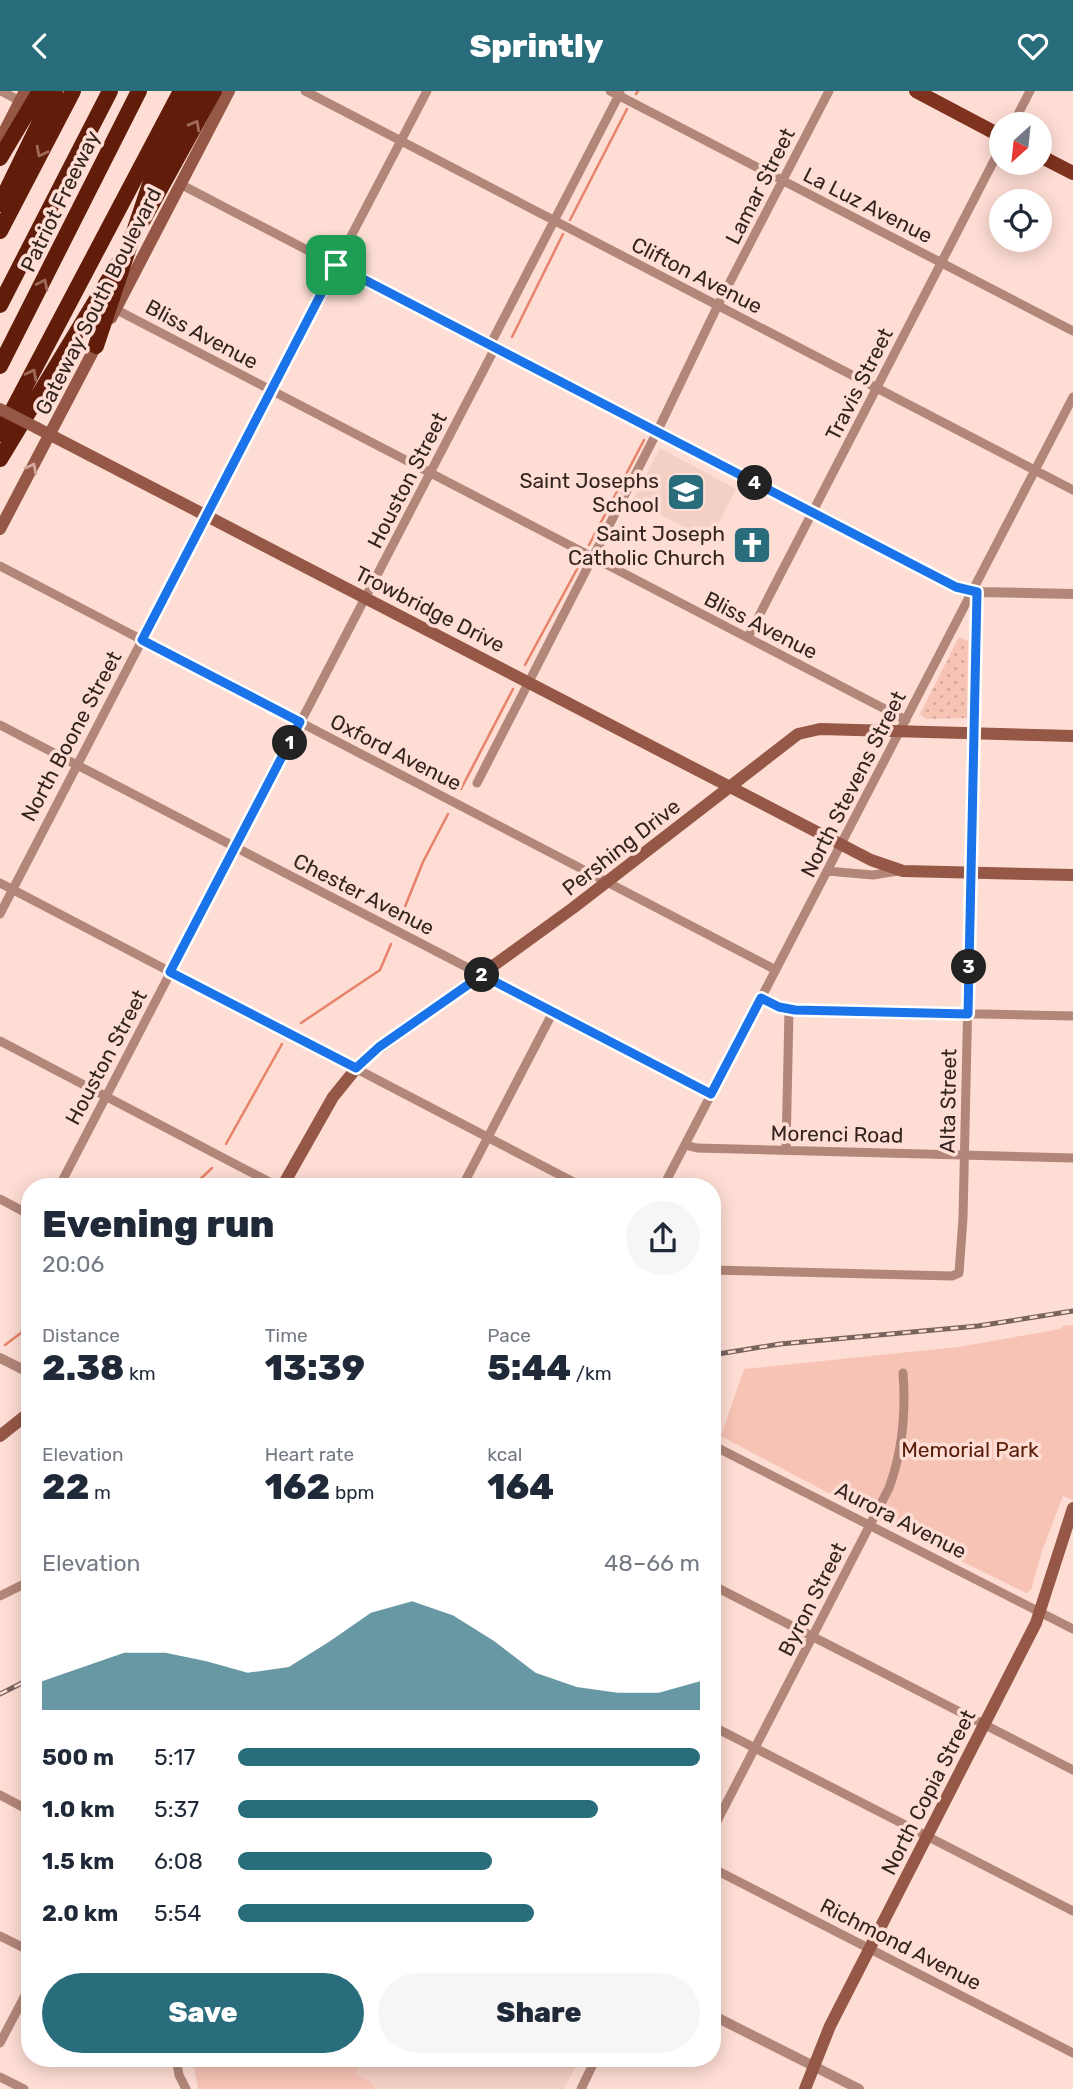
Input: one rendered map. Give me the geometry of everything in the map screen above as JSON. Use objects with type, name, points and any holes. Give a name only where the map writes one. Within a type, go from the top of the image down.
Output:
[{"type":"highway","points":[[0,158],[40,91]]},
{"type":"highway","points":[[0,204],[55,91]]},
{"type":"highway","points":[[0,232],[73,91]]},
{"type":"highway","name":"Patriot Freeway","points":[[0,305],[110,91]]},
{"type":"highway","name":"Patriot Freeway","points":[[0,366],[139,91]]},
{"type":"highway","points":[[0,434],[181,91]]},
{"type":"highway","points":[[96,346],[151,181],[197,91]]},
{"type":"highway","points":[[0,459],[103,292],[214,91]]},
{"type":"main road","name":"Gateway South Boulevard","points":[[0,529],[229,91]]},
{"type":"main road","points":[[916,91],[989,130]]},
{"type":"main road","points":[[0,140],[22,96]]},
{"type":"main road","points":[[1052,162],[1073,173]]},
{"type":"main road","name":"Trowbridge Drive","points":[[0,409],[871,860],[903,871],[1073,875]]},
{"type":"main road","name":"Pershing Drive","points":[[285,1178],[333,1097],[356,1068],[379,1047],[607,882],[788,741],[809,731],[903,726],[974,733],[1073,736]]},
{"type":"main road","points":[[0,1436],[21,1419]]},
{"type":"main road","name":"North Copia Street","points":[[805,2089],[830,2026],[1040,1612],[1073,1508]]},
{"type":"street","points":[[1,91],[22,96]]},
{"type":"street","name":"Clifton Avenue","points":[[305,91],[1073,490]]},
{"type":"street","name":"North Boone Street","points":[[0,914],[427,91]]},
{"type":"street","name":"Lamar Street","points":[[477,783],[829,91]]},
{"type":"street","points":[[1019,112],[1030,91]]},
{"type":"street","name":"La Luz Avenue","points":[[617,92],[1073,331]]},
{"type":"street","name":"Houston Street","points":[[64,1178],[430,473],[617,92]]},
{"type":"street","name":"Travis Street","points":[[748,637],[989,170]]},
{"type":"street","points":[[180,184],[956,587],[974,592],[1073,594]]},
{"type":"street","name":"Bliss Avenue","points":[[116,309],[748,637],[903,726]]},
{"type":"street","name":"North Stevens Street","points":[[668,1178],[1073,397]]},
{"type":"street","name":"Oxford Avenue","points":[[0,566],[776,969]]},
{"type":"street","name":"Alta Street","points":[[721,1270],[952,1276],[960,1273],[974,733],[974,592]]},
{"type":"street","name":"Chester Avenue","points":[[0,725],[711,1094]]},
{"type":"street","points":[[827,871],[873,875],[903,871]]},
{"type":"street","points":[[0,883],[566,1178]]},
{"type":"street","points":[[761,998],[789,1010],[1073,1016]]},
{"type":"street","points":[[786,1150],[789,1010]]},
{"type":"street","points":[[467,1178],[553,1012]]},
{"type":"street","points":[[0,1041],[263,1178]]},
{"type":"street","name":"Morenci Road","points":[[685,1145],[697,1148],[1073,1158]]},
{"type":"street","points":[[0,1199],[21,1210]]},
{"type":"street","points":[[0,1358],[21,1368]]},
{"type":"street","name":"Byron Street","points":[[721,1814],[889,1488],[901,1448],[905,1398],[903,1373]]},
{"type":"street","name":"Aurora Avenue","points":[[721,1450],[1073,1629]]},
{"type":"street","points":[[0,1596],[21,1586]]},
{"type":"street","points":[[721,1590],[1073,1770]]},
{"type":"street","points":[[721,1731],[1073,1911]]},
{"type":"street","points":[[0,1795],[21,1806]]},
{"type":"street","name":"Richmond Avenue","points":[[721,1873],[1073,2053]]},
{"type":"street","points":[[0,1936],[21,1946]]},
{"type":"street","points":[[0,2043],[21,2003]]},
{"type":"street","points":[[721,2020],[859,2089]]},
{"type":"street","points":[[178,2067],[186,2089]]},
{"type":"street","points":[[580,2089],[591,2067]]},
{"type":"street","points":[[0,2077],[24,2089]]},
{"type":"shaded area","name":"Saint Josephs School","points":[[660,448],[736,489],[709,541],[633,500]]},
{"type":"shaded area","points":[[575,2067],[564,2089],[198,2089],[193,2068]]},
{"type":"green space","points":[[959,637],[968,641],[967,718],[926,719],[920,714]]},
{"type":"green space","name":"Memorial Park","points":[[1073,1325],[1073,1500],[1063,1496],[1042,1551],[1031,1590],[1026,1593],[888,1525],[721,1436],[744,1369],[958,1347]]},
{"type":"green space","points":[[358,2067],[355,2074],[375,2085],[373,2089],[199,2089],[195,2069]]},
{"type":"waterway","points":[[570,220],[627,109]]},
{"type":"waterway","points":[[512,337],[563,234]]},
{"type":"waterway","points":[[589,545],[644,440]]},
{"type":"waterway","points":[[525,665],[582,560]]},
{"type":"waterway","points":[[461,789],[513,689]]},
{"type":"waterway","points":[[400,919],[423,862],[448,814]]},
{"type":"waterway","points":[[301,1023],[380,970],[391,944]]},
{"type":"waterway","points":[[226,1144],[282,1044]]},
{"type":"waterway","points":[[201,1178],[212,1168]]},
{"type":"waterway","points":[[5,1345],[21,1333]]},
{"type":"railway","points":[[721,1354],[780,1344],[978,1326],[1073,1311]]},
{"type":"railway","points":[[0,1694],[21,1684]]},
{"type":"place","name":"Saint Josephs School","points":[[686,492]]},
{"type":"place","name":"Saint Joseph Catholic Church","points":[[752,545]]},
{"type":"route","points":[[336,265],[956,587],[977,592],[968,1014],[789,1010],[761,998],[711,1094],[482,975],[379,1047],[356,1068],[170,972],[300,722],[142,640],[336,265]]}]
